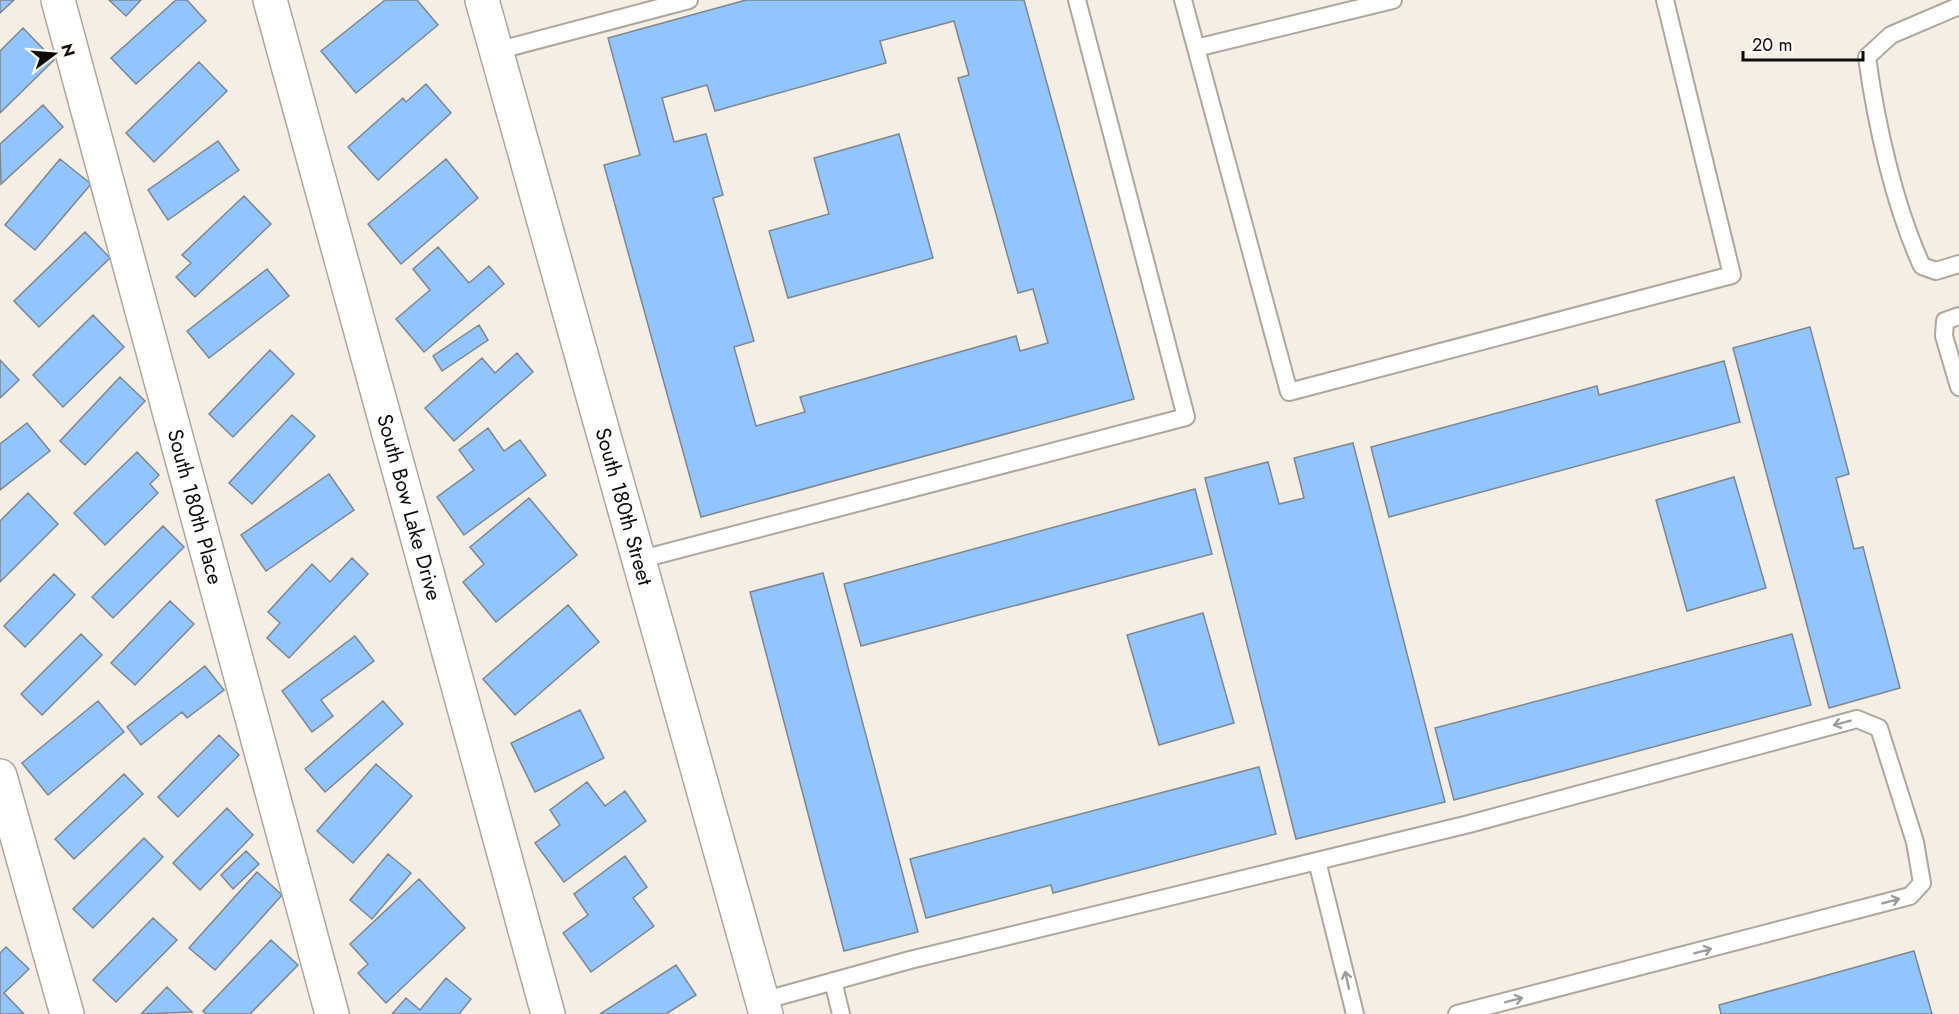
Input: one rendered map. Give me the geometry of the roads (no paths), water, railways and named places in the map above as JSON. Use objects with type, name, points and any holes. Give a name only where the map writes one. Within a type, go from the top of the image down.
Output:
[{"type":"street","name":"South 180th Place","points":[[58,0],[332,1014]]},
{"type":"street","name":"South Bow Lake Drive","points":[[270,0],[548,1014]]},
{"type":"street","name":"South 180th Street","points":[[487,1],[496,51],[764,1007]]},
{"type":"street","points":[[0,776],[67,1014]]},
{"type":"lane","points":[[496,51],[689,0]]},
{"type":"lane","points":[[638,560],[1186,417],[1077,0]]},
{"type":"lane","points":[[1183,0],[1289,392],[1732,275],[1665,0]]},
{"type":"lane","points":[[1196,48],[1393,0]]},
{"type":"lane","points":[[1959,6],[1891,34],[1867,57],[1872,95],[1910,241],[1922,266],[1936,272],[1959,264]]},
{"type":"lane","points":[[1959,316],[1945,321],[1944,336],[1959,387]]},
{"type":"lane","points":[[764,1007],[833,981],[1469,824],[1857,719],[1879,728],[1915,842],[1922,883],[1910,896],[1457,1014]]},
{"type":"lane","points":[[1317,861],[1340,946],[1355,1014]]},
{"type":"lane","points":[[833,981],[842,1014]]}]
